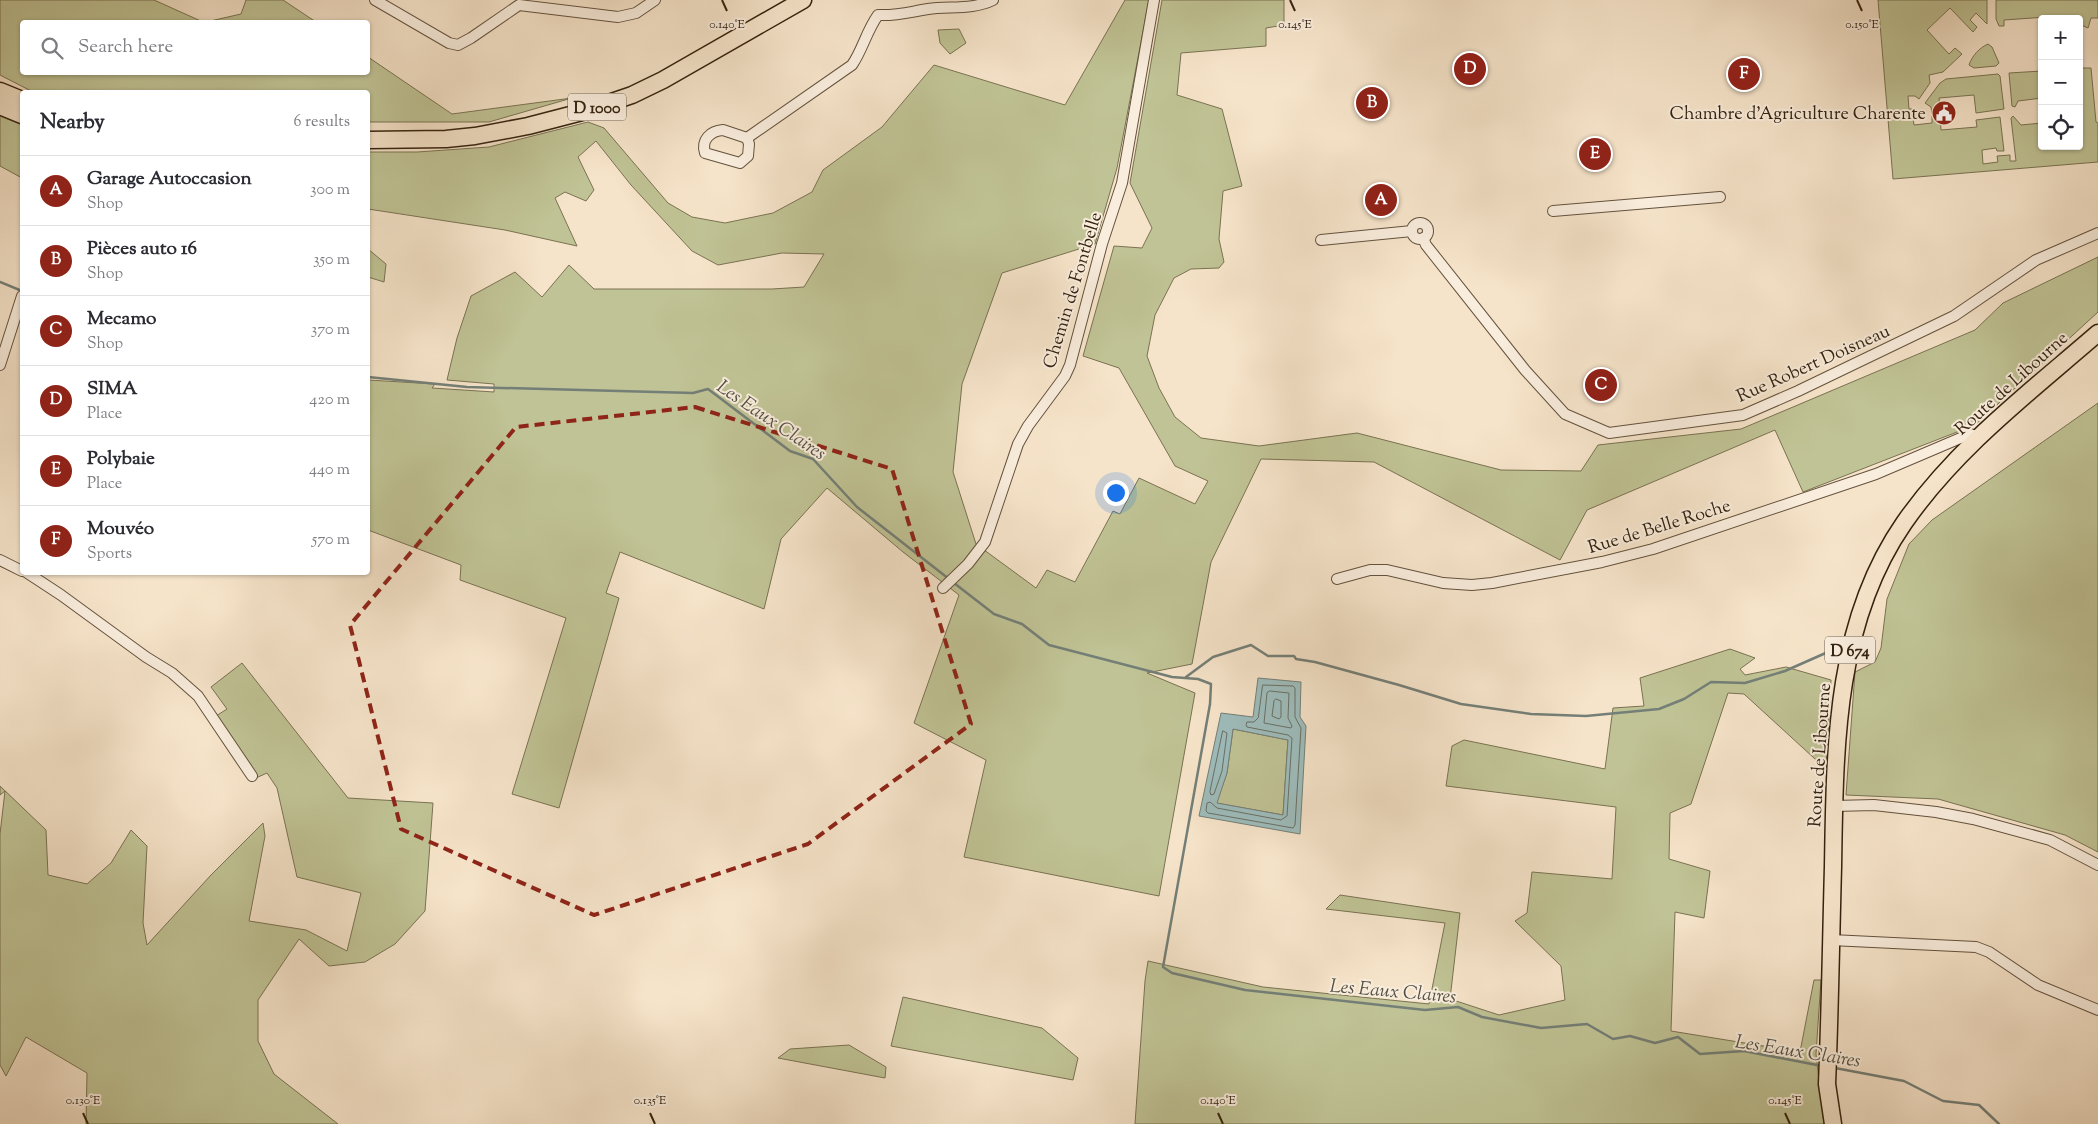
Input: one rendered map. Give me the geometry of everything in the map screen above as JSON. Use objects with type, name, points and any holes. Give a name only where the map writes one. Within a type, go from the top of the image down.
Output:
[{"type":"main road","name":"D 1000","points":[[370,132],[479,130],[530,119],[594,101],[622,92],[656,76],[788,0]]},
{"type":"main road","name":"D 1000","points":[[370,140],[446,139],[475,136],[528,126],[582,112],[632,95],[663,80],[803,0]]},
{"type":"main road","points":[[0,92],[20,99]]},
{"type":"main road","points":[[0,106],[20,114]]},
{"type":"main road","name":"Route de Libourne","points":[[1833,1124],[1828,1076],[1837,739],[1847,665],[1856,624],[1872,584],[1903,525],[1921,500],[1979,436],[2098,333]]},
{"type":"street","points":[[375,0],[449,43],[458,45],[471,38],[518,2],[618,17],[636,13],[655,0]]},
{"type":"street","points":[[747,138],[852,65],[868,29],[878,15],[896,16],[928,9],[984,5],[994,0]]},
{"type":"street","name":"Chemin de Fontbelle","points":[[945,587],[986,542],[1018,444],[1028,426],[1065,376],[1070,365],[1102,244],[1122,183],[1154,0]]},
{"type":"street","points":[[718,130],[735,133],[747,138],[749,144],[748,156],[740,163],[705,153],[703,149],[706,138],[718,130]]},
{"type":"street","points":[[1553,211],[1720,197]]},
{"type":"street","name":"Rue Robert Doisneau","points":[[1321,240],[1412,230],[1416,238],[1423,238],[1426,245],[1525,370],[1565,414],[1609,434],[1743,415],[1798,391],[1954,316],[2036,260],[2098,233]]},
{"type":"street","points":[[0,365],[20,302]]},
{"type":"street","name":"Rue de Belle Roche","points":[[1337,578],[1370,570],[1387,570],[1443,583],[1479,584],[1602,562],[1653,549],[1876,474],[1954,439],[1970,434],[1979,436]]},
{"type":"street","points":[[0,560],[20,570]]},
{"type":"street","points":[[29,575],[61,595],[146,657],[172,673],[198,696],[252,776]]},
{"type":"street","points":[[1834,806],[1874,805],[1936,812],[1973,819],[2050,840],[2098,865]]},
{"type":"street","points":[[1831,940],[1976,947],[1989,952],[2038,985],[2098,1010]]},
{"type":"highlighted area","points":[[695,407],[892,469],[971,724],[808,844],[594,915],[401,829],[350,625],[516,427]]},
{"type":"green space","points":[[0,0],[154,0],[199,20],[20,20],[20,75],[370,75],[370,58],[452,114],[572,98],[489,122],[370,122],[370,90],[29,90],[0,75]]},
{"type":"green space","points":[[246,0],[283,0],[313,20],[215,20],[241,14]]},
{"type":"green space","points":[[1125,0],[1149,0],[1117,168],[1095,244],[1002,273],[962,384],[953,472],[976,544],[1036,588],[1047,570],[1075,582],[1113,511],[1120,514],[1139,478],[1195,504],[1208,481],[1175,466],[1119,368],[1083,356],[1114,246],[1142,248],[1152,228],[1130,183],[1162,0],[1284,0],[1284,25],[1266,28],[1266,46],[1181,53],[1177,95],[1222,109],[1242,186],[1223,191],[1219,239],[1224,262],[1219,268],[1191,269],[1174,278],[1155,315],[1147,356],[1159,388],[1175,417],[1201,438],[1259,446],[1357,433],[1501,470],[1581,471],[1598,445],[1741,429],[1975,330],[2003,303],[2098,257],[2098,312],[1975,425],[1803,492],[1775,430],[1587,510],[1560,560],[1374,462],[1261,459],[1211,562],[1192,664],[1147,673],[1195,693],[1159,896],[964,857],[986,760],[914,723],[959,595],[903,552],[827,488],[781,539],[764,609],[620,552],[606,593],[619,598],[559,808],[512,794],[566,618],[460,580],[461,565],[370,531],[370,380],[435,384],[432,388],[494,392],[494,384],[447,380],[457,338],[471,296],[515,272],[542,297],[569,265],[594,289],[772,289],[804,287],[824,254],[782,253],[718,265],[692,251],[631,185],[596,141],[578,157],[594,190],[586,201],[565,192],[555,198],[577,246],[505,230],[370,209],[370,152],[417,152],[489,147],[588,122],[604,128],[668,203],[692,217],[725,223],[773,213],[812,192],[823,170],[882,127],[934,65],[1065,105]]},
{"type":"green space","points":[[1878,0],[1987,0],[1987,24],[1976,13],[1970,20],[1977,27],[1973,32],[1950,8],[1927,30],[1949,54],[1955,48],[1962,54],[1943,72],[1929,75],[1930,83],[1919,99],[1915,96],[1908,96],[1909,109],[1912,109],[1914,125],[1932,123],[1932,116],[1940,116],[1941,130],[1977,127],[1976,120],[2000,117],[2004,151],[1997,151],[1996,148],[1982,150],[1983,164],[1998,162],[1997,156],[2010,155],[2010,161],[2016,161],[2011,118],[2013,116],[2021,125],[2038,123],[2038,150],[2083,150],[2083,68],[2091,68],[2096,122],[2098,123],[2098,162],[1893,179]]},
{"type":"green space","points":[[1996,0],[2098,0],[2098,18],[2091,18],[2088,28],[2083,26],[2083,15],[2038,15],[2038,18],[2004,20],[2004,26],[1999,26],[1996,19]]},
{"type":"green space","points":[[959,29],[966,43],[950,54],[940,43],[938,30]]},
{"type":"green space","points":[[1988,44],[1992,47],[1999,63],[1996,66],[1974,68],[1969,65],[1976,53]]},
{"type":"green space","points":[[2038,71],[2038,98],[2018,101],[2015,107],[2012,106],[2009,73]]},
{"type":"green space","points":[[1998,74],[2000,76],[2004,109],[1976,113],[1974,95],[1939,98],[1940,112],[1932,113],[1931,107],[1925,103],[1940,83],[1946,79]]},
{"type":"green space","points":[[0,116],[20,124],[20,177],[0,166]]},
{"type":"green space","points":[[370,251],[386,264],[384,282],[370,278]]},
{"type":"green space","points":[[2098,403],[2098,852],[2065,835],[1938,799],[1846,795],[1855,672],[1875,662],[1881,648],[1887,599],[1909,544],[1932,520]]},
{"type":"green space","points":[[1730,649],[1755,658],[1740,669],[1745,675],[1786,667],[1831,680],[1826,769],[1744,694],[1728,693],[1691,804],[1670,813],[1669,859],[1710,871],[1704,918],[1675,912],[1671,1031],[1800,1052],[1814,980],[1821,980],[1816,1054],[1824,1124],[1135,1124],[1148,961],[1263,987],[1429,1004],[1445,923],[1326,909],[1340,895],[1460,913],[1450,999],[1499,1015],[1565,1000],[1561,966],[1515,921],[1527,913],[1532,872],[1612,879],[1616,807],[1446,786],[1452,746],[1464,740],[1605,769],[1613,708],[1644,706],[1640,678]]},
{"type":"green space","points":[[242,663],[348,798],[433,803],[425,911],[395,944],[365,962],[329,966],[299,939],[258,1000],[258,1041],[274,1074],[338,1124],[86,1124],[87,1073],[26,1037],[6,1076],[0,1065],[0,834],[5,791],[0,795],[0,786],[46,830],[48,875],[87,884],[111,863],[131,830],[147,846],[143,923],[147,945],[211,875],[263,823],[265,836],[249,921],[306,930],[347,951],[361,893],[297,877],[277,788],[267,773],[256,778],[216,716],[227,709],[211,687]]},
{"type":"green space","points":[[1233,729],[1288,740],[1283,815],[1216,803],[1227,773]]},
{"type":"green space","points":[[903,997],[1042,1028],[1078,1058],[1073,1080],[891,1046]]},
{"type":"green space","points":[[849,1045],[886,1067],[885,1078],[778,1058],[790,1049]]},
{"type":"water","points":[[1258,678],[1301,682],[1300,717],[1306,726],[1300,834],[1199,816],[1221,713],[1253,717]],"holes":[[[1233,729],[1288,740],[1283,815],[1217,803],[1227,773]]]},
{"type":"waterway","name":"Les Eaux Claires","points":[[0,282],[20,290]]},
{"type":"waterway","name":"Les Eaux Claires","points":[[370,377],[467,387],[693,393],[708,389],[790,451],[813,459],[857,507],[949,579]]},
{"type":"waterway","name":"Les Eaux Claires","points":[[954,583],[994,614],[1022,624],[1049,645],[1172,677],[1198,679],[1211,684],[1210,704],[1163,967],[1172,973],[1245,990],[1425,1010],[1458,1007],[1482,1017],[1541,1028],[1587,1024],[1613,1039],[1630,1036],[1655,1043],[1678,1037],[1700,1054],[1744,1051],[1822,1066]]},
{"type":"waterway","name":"Les Eaux Claires","points":[[1186,677],[1213,657],[1251,645],[1268,656],[1294,656],[1296,659],[1315,662],[1461,704],[1531,714],[1586,716],[1659,709],[1684,699],[1711,682],[1745,683],[1785,671],[1837,648]]},
{"type":"waterway","name":"Les Eaux Claires","points":[[1835,1068],[1904,1081],[1943,1101],[1979,1105],[1999,1124]]},
{"type":"place","name":"SIMA","points":[[1470,69]]},
{"type":"place","name":"Mouvéo","points":[[1744,74]]},
{"type":"place","name":"Pièces auto 16","points":[[1372,103]]},
{"type":"place","name":"Chambre d'Agriculture Charente","points":[[1944,113]]},
{"type":"place","name":"Polybaie","points":[[1595,154]]},
{"type":"place","name":"Garage Autoccasion","points":[[1381,200]]},
{"type":"place","name":"Mecamo","points":[[1601,385]]}]
